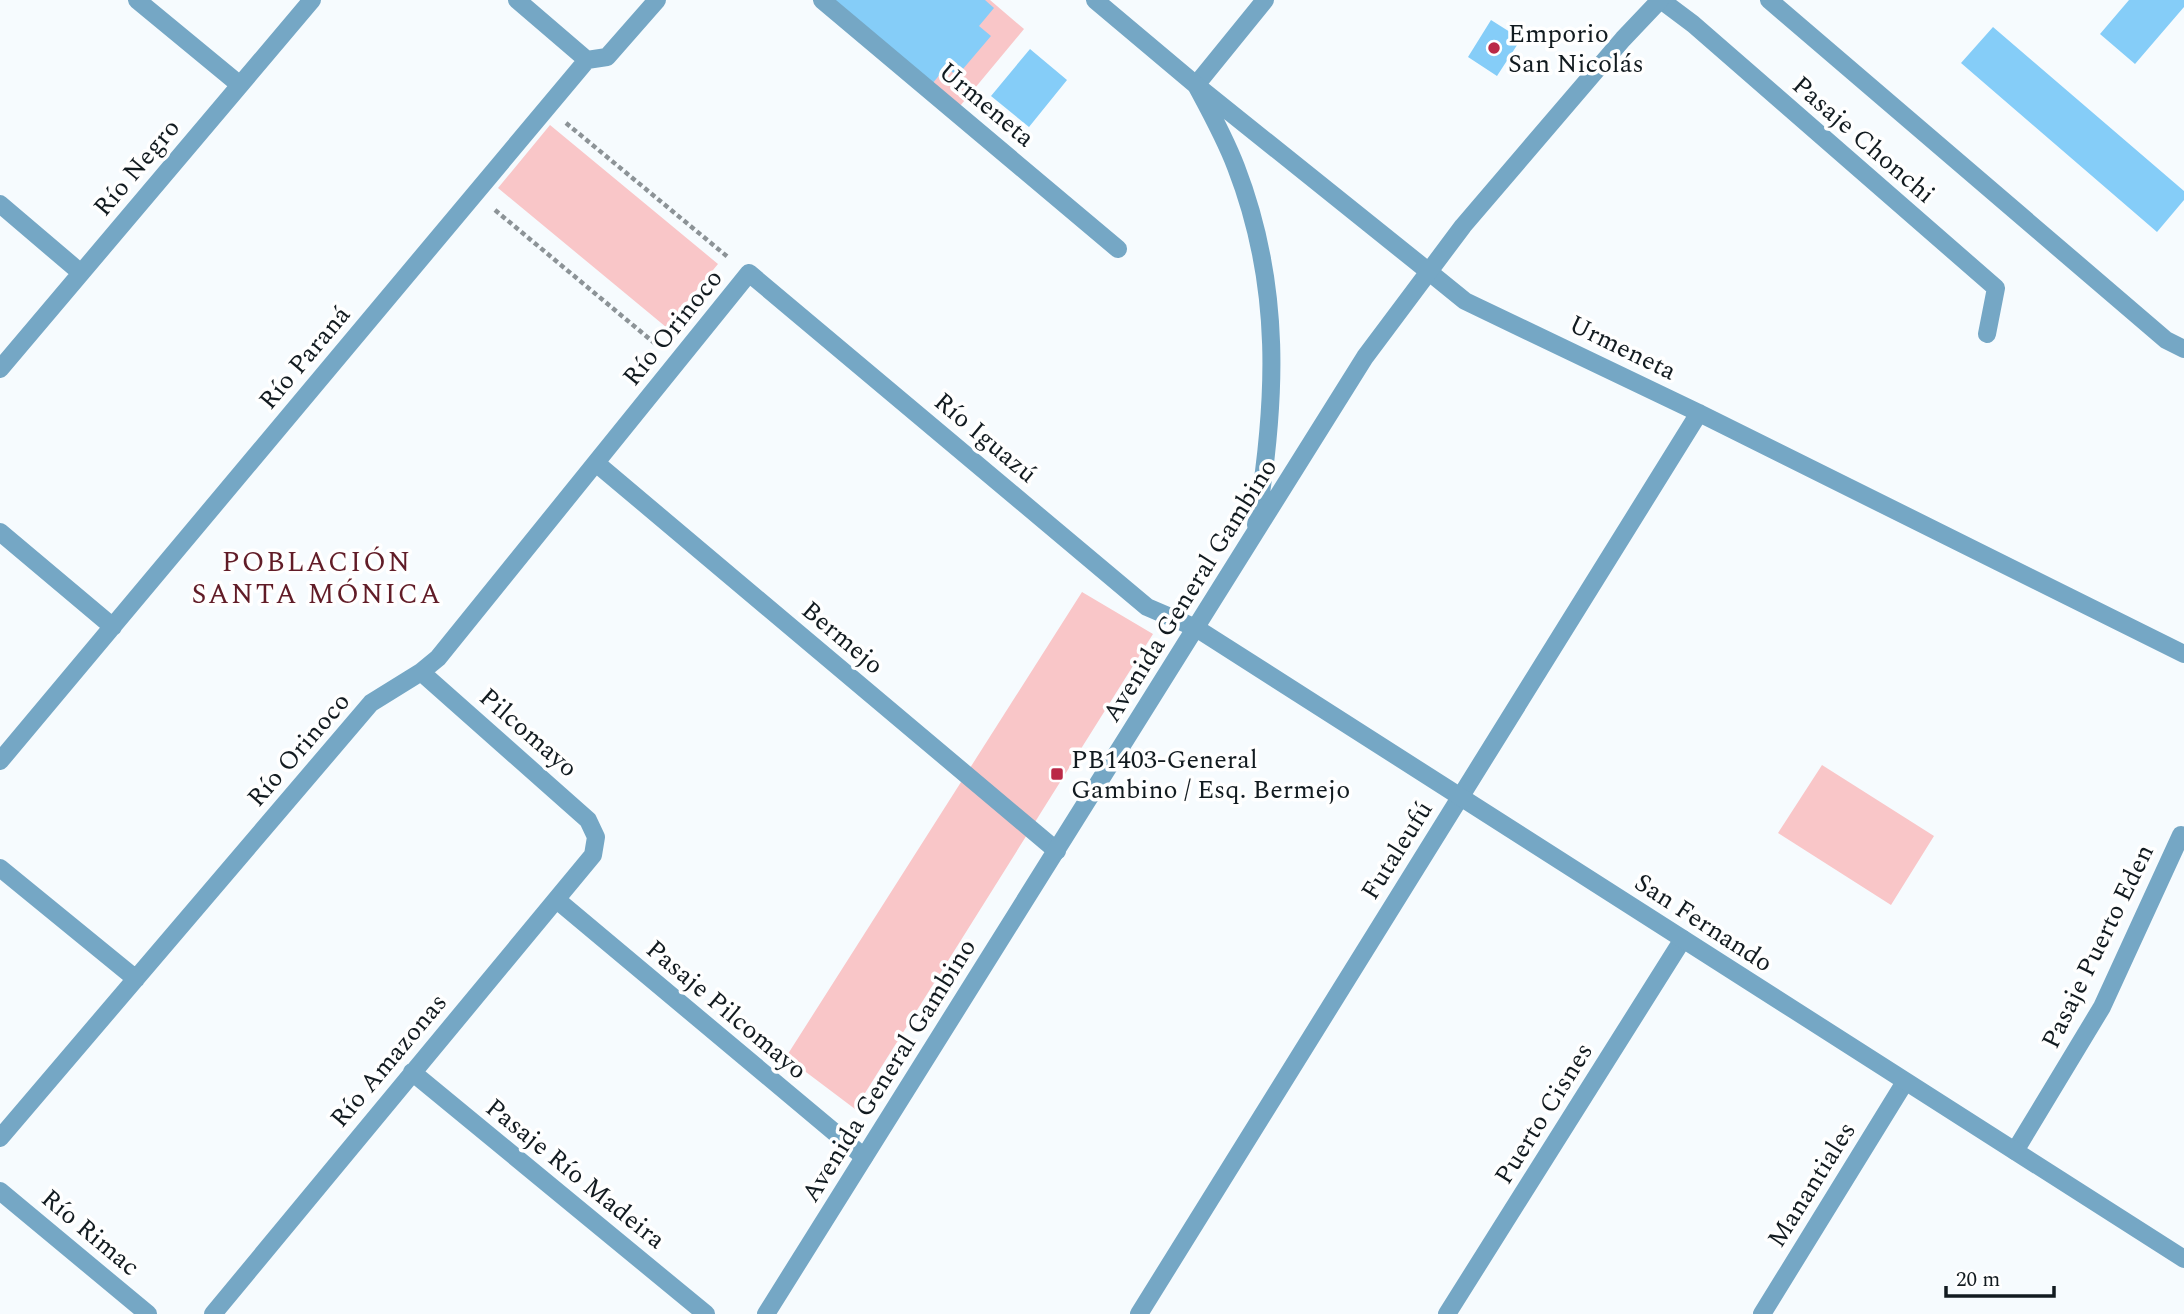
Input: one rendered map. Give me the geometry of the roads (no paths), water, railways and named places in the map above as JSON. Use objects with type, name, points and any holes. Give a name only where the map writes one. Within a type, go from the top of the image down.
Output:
[{"type":"street","points":[[137,0],[240,85]]},
{"type":"street","name":"Río Negro","points":[[0,369],[312,0]]},
{"type":"street","points":[[517,0],[587,60]]},
{"type":"street","name":"Río Paraná","points":[[0,761],[587,60],[607,57],[657,0]]},
{"type":"street","name":"Urmeneta","points":[[822,0],[1118,249]]},
{"type":"street","name":"Urmeneta","points":[[1096,0],[1196,85],[1465,301],[1699,413],[2184,654]]},
{"type":"street","points":[[1254,536],[1271,421],[1273,368],[1270,315],[1252,215],[1236,167],[1196,85],[1265,0]]},
{"type":"street","name":"Avenida General Gambino","points":[[766,1314],[1365,357],[1463,226],[1623,39],[1660,0]]},
{"type":"street","name":"Pasaje Chonchi","points":[[1660,0],[1693,24],[1996,288],[1987,334]]},
{"type":"street","points":[[1769,0],[2166,340],[2184,349]]},
{"type":"street","points":[[0,204],[81,273]]},
{"type":"street","name":"Río Orinoco","points":[[0,1138],[371,703],[421,672],[438,658],[750,273]]},
{"type":"street","name":"Río Iguazú","points":[[750,273],[1147,607],[1196,628]]},
{"type":"street","name":"Futaleufú","points":[[1139,1314],[1699,413]]},
{"type":"street","name":"Bermejo","points":[[596,463],[1057,851]]},
{"type":"street","points":[[0,532],[113,626]]},
{"type":"street","name":"San Fernando","points":[[1196,628],[2184,1259]]},
{"type":"street","name":"Pilcomayo","points":[[421,672],[582,813],[596,837]]},
{"type":"street","name":"Pasaje Puerto Eden","points":[[2015,1151],[2102,1007],[2181,835]]},
{"type":"street","name":"Río Amazonas","points":[[213,1314],[557,900],[593,855],[596,837]]},
{"type":"street","points":[[0,868],[136,979]]},
{"type":"street","name":"Pasaje Pilcomayo","points":[[557,900],[864,1157]]},
{"type":"street","name":"Puerto Cisnes","points":[[1447,1314],[1683,939]]},
{"type":"street","name":"Pasaje Río Madeira","points":[[412,1072],[706,1314]]},
{"type":"street","name":"Manantiales","points":[[1762,1314],[1905,1082]]},
{"type":"street","name":"Río Rimac","points":[[0,1191],[148,1314]]},
{"type":"place","name":"Emporio San Nicolás","points":[[1494,48]]},
{"type":"place","name":"PB1403-General Gambino / Esq. Bermejo","points":[[1057,774]]},
{"type":"district","name":"POBLACIÓN SANTA MÓNICA","points":[[317,577]]}]
